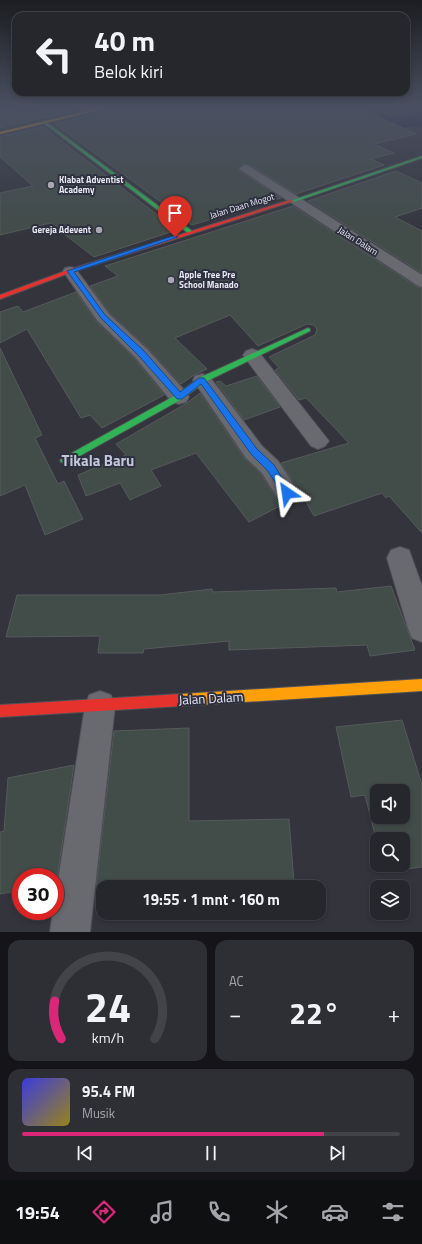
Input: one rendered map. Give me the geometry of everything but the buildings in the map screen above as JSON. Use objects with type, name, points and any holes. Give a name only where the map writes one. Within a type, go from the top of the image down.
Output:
[{"type":"street","points":[[83,150],[190,232]]},
{"type":"street","name":"Jalan Daan Mogot","points":[[0,297],[70,271],[294,200],[422,157]]},
{"type":"street","name":"Jalan Dalam","points":[[245,168],[422,282]]},
{"type":"street","points":[[70,271],[103,317],[141,353],[179,397]]},
{"type":"street","points":[[64,461],[179,397],[202,380],[252,355],[308,330]]},
{"type":"street","points":[[252,355],[318,441]]},
{"type":"street","points":[[202,380],[254,452],[270,467],[287,493]]},
{"type":"street","points":[[400,558],[422,628]]},
{"type":"street","name":"Jalan Dalam","points":[[0,711],[422,685]]},
{"type":"street","points":[[70,932],[100,706]]},
{"type":"traffic: fast","points":[[82,150],[190,232]]},
{"type":"traffic: fast","points":[[292,201],[422,157]]},
{"type":"traffic: fast","points":[[64,461],[179,397],[202,380],[308,330]]},
{"type":"traffic: slow","points":[[181,700],[422,685]]},
{"type":"traffic: jam","points":[[0,297],[70,271],[292,201]]},
{"type":"traffic: jam","points":[[0,711],[181,700]]},
{"type":"place","name":"Klabat Adventist Academy","points":[[51,185]]},
{"type":"place","name":"Gereja Adevent","points":[[99,230]]},
{"type":"place","name":"Apple Tree Pre School Manado","points":[[171,280]]},
{"type":"district","name":"Tikala Baru","points":[[98,461]]},
{"type":"route","points":[[175,237],[70,271],[103,317],[141,353],[179,397],[202,380],[254,452],[270,467],[287,493]]}]
